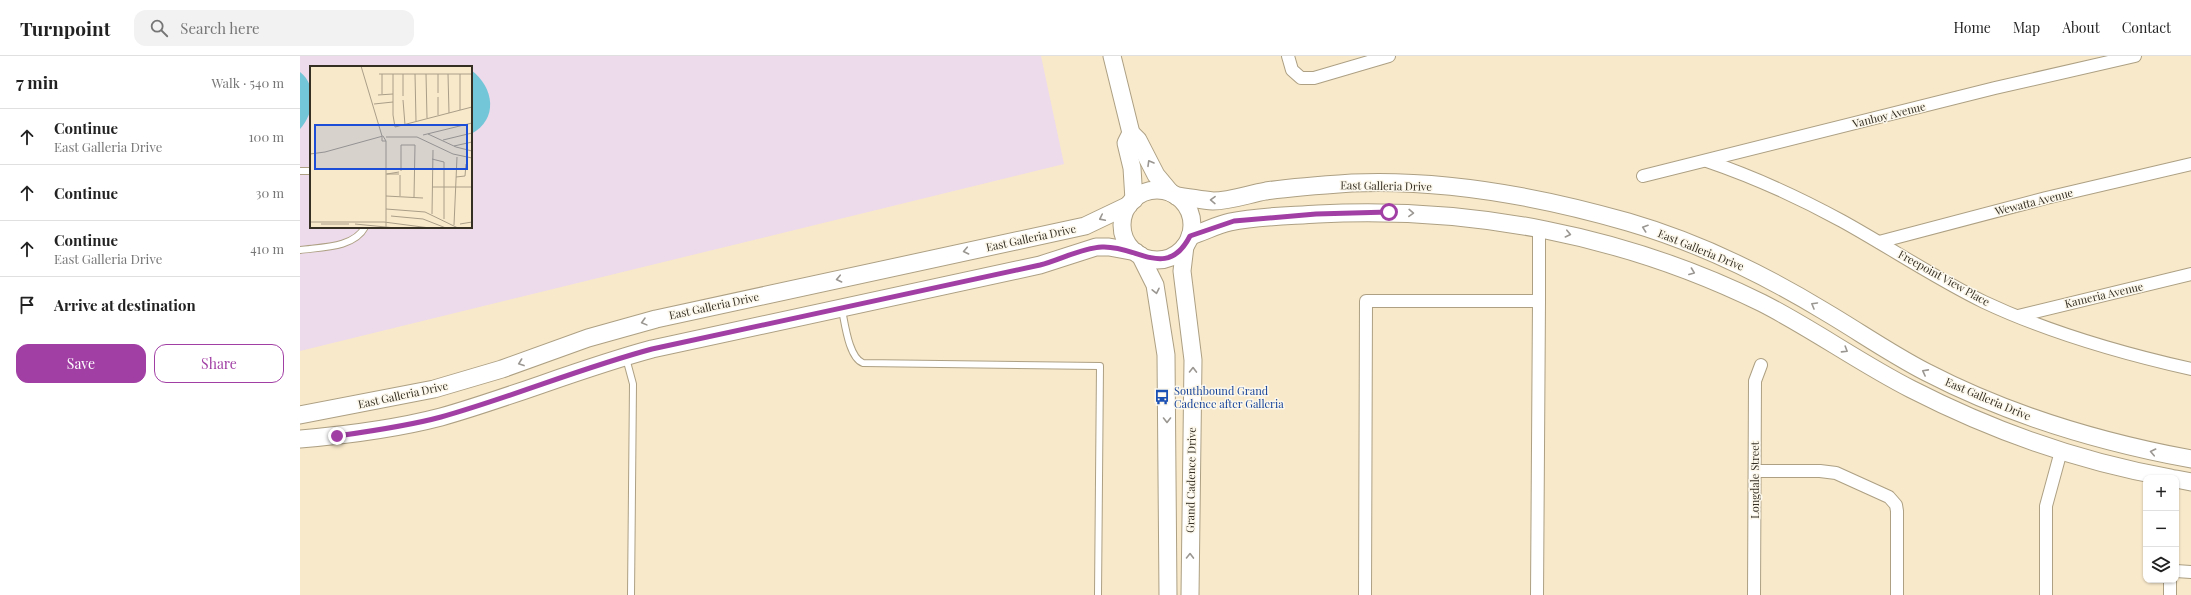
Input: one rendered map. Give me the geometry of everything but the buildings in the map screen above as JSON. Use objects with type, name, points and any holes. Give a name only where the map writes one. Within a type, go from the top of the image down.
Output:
[{"type":"main road","points":[[300,439],[360,432],[440,417],[626,356],[677,343],[1040,265],[1091,248],[1109,247],[1160,260],[1174,255],[1188,241],[1192,225],[1190,213],[1184,203],[1173,194],[1156,175],[1138,140],[1131,133],[1112,56]]},
{"type":"main road","points":[[1131,133],[1126,143],[1132,168],[1132,202]]},
{"type":"main road","name":"East Galleria Drive","points":[[1173,194],[1216,201],[1284,188],[1355,183],[1383,184],[1450,188],[1494,193],[1540,200],[1597,213],[1686,242],[1750,270],[1803,298],[1923,371],[1986,400],[2074,432],[2155,452],[2191,459]]},
{"type":"main road","points":[[1138,254],[1128,245],[1122,224],[1124,214],[1132,202],[1142,194],[1151,191],[1173,194]]},
{"type":"main road","name":"East Galleria Drive","points":[[300,415],[434,389],[502,369],[588,338],[656,319],[1085,226],[1132,202]]},
{"type":"main road","name":"East Galleria Drive","points":[[1188,241],[1234,221],[1364,212],[1451,215],[1539,228],[1620,248],[1674,265],[1725,286],[1783,314],[1916,392],[2004,431],[2061,451],[2158,475]]},
{"type":"main road","name":"Grand Cadence Drive","points":[[1188,241],[1182,271],[1193,360],[1190,595]]},
{"type":"main road","name":"Grand Cadence Drive","points":[[1138,254],[1155,285],[1162,320],[1166,355],[1168,595]]},
{"type":"main road","points":[[2179,480],[2191,482]]},
{"type":"street","points":[[1288,56],[1292,70],[1301,78],[1314,78],[1389,56]]},
{"type":"street","name":"Vanhoy Avenue","points":[[1643,176],[1995,88],[2136,56]]},
{"type":"street","name":"Freepoint View Place","points":[[1707,161],[1795,196],[1984,302],[2084,341],[2128,355],[2191,369]]},
{"type":"street","name":"Wewatta Avenue","points":[[1879,242],[2046,198],[2191,164]]},
{"type":"street","points":[[1537,595],[1539,228]]},
{"type":"street","name":"Kameria Avenue","points":[[2018,316],[2191,274]]},
{"type":"street","points":[[1365,595],[1366,301],[1539,301]]},
{"type":"street","name":"Longdale Street","points":[[1754,595],[1755,381],[1761,365]]},
{"type":"street","points":[[2046,595],[2046,506],[2061,451]]},
{"type":"street","points":[[1755,471],[1820,471],[1836,473],[1889,497],[1896,505],[1897,595]]},
{"type":"street","points":[[2179,571],[2191,572]]},
{"type":"street","points":[[2170,583],[2170,595]]},
{"type":"lane","points":[[300,250],[341,244],[361,234],[364,228]]},
{"type":"lane","points":[[842,307],[853,353],[858,361],[863,363],[1100,366],[1098,595]]},
{"type":"lane","points":[[626,356],[633,384],[631,595]]},
{"type":"shaded area","points":[[300,56],[1041,56],[1064,164],[300,351]]},
{"type":"water","points":[[472,71],[485,85],[490,103],[486,120],[480,128],[472,133]]},
{"type":"water","points":[[300,72],[310,85],[310,111],[305,123],[300,129]]},
{"type":"place","name":"Southbound Grand Cadence after Galleria","points":[[1162,397]]},
{"type":"route","points":[[337,436],[398,426],[440,417],[508,396],[599,364],[652,349],[1040,265],[1091,248],[1109,247],[1136,252],[1150,259],[1160,260],[1170,258],[1178,253],[1185,246],[1190,236],[1207,231],[1224,223],[1316,214],[1389,212]]}]
